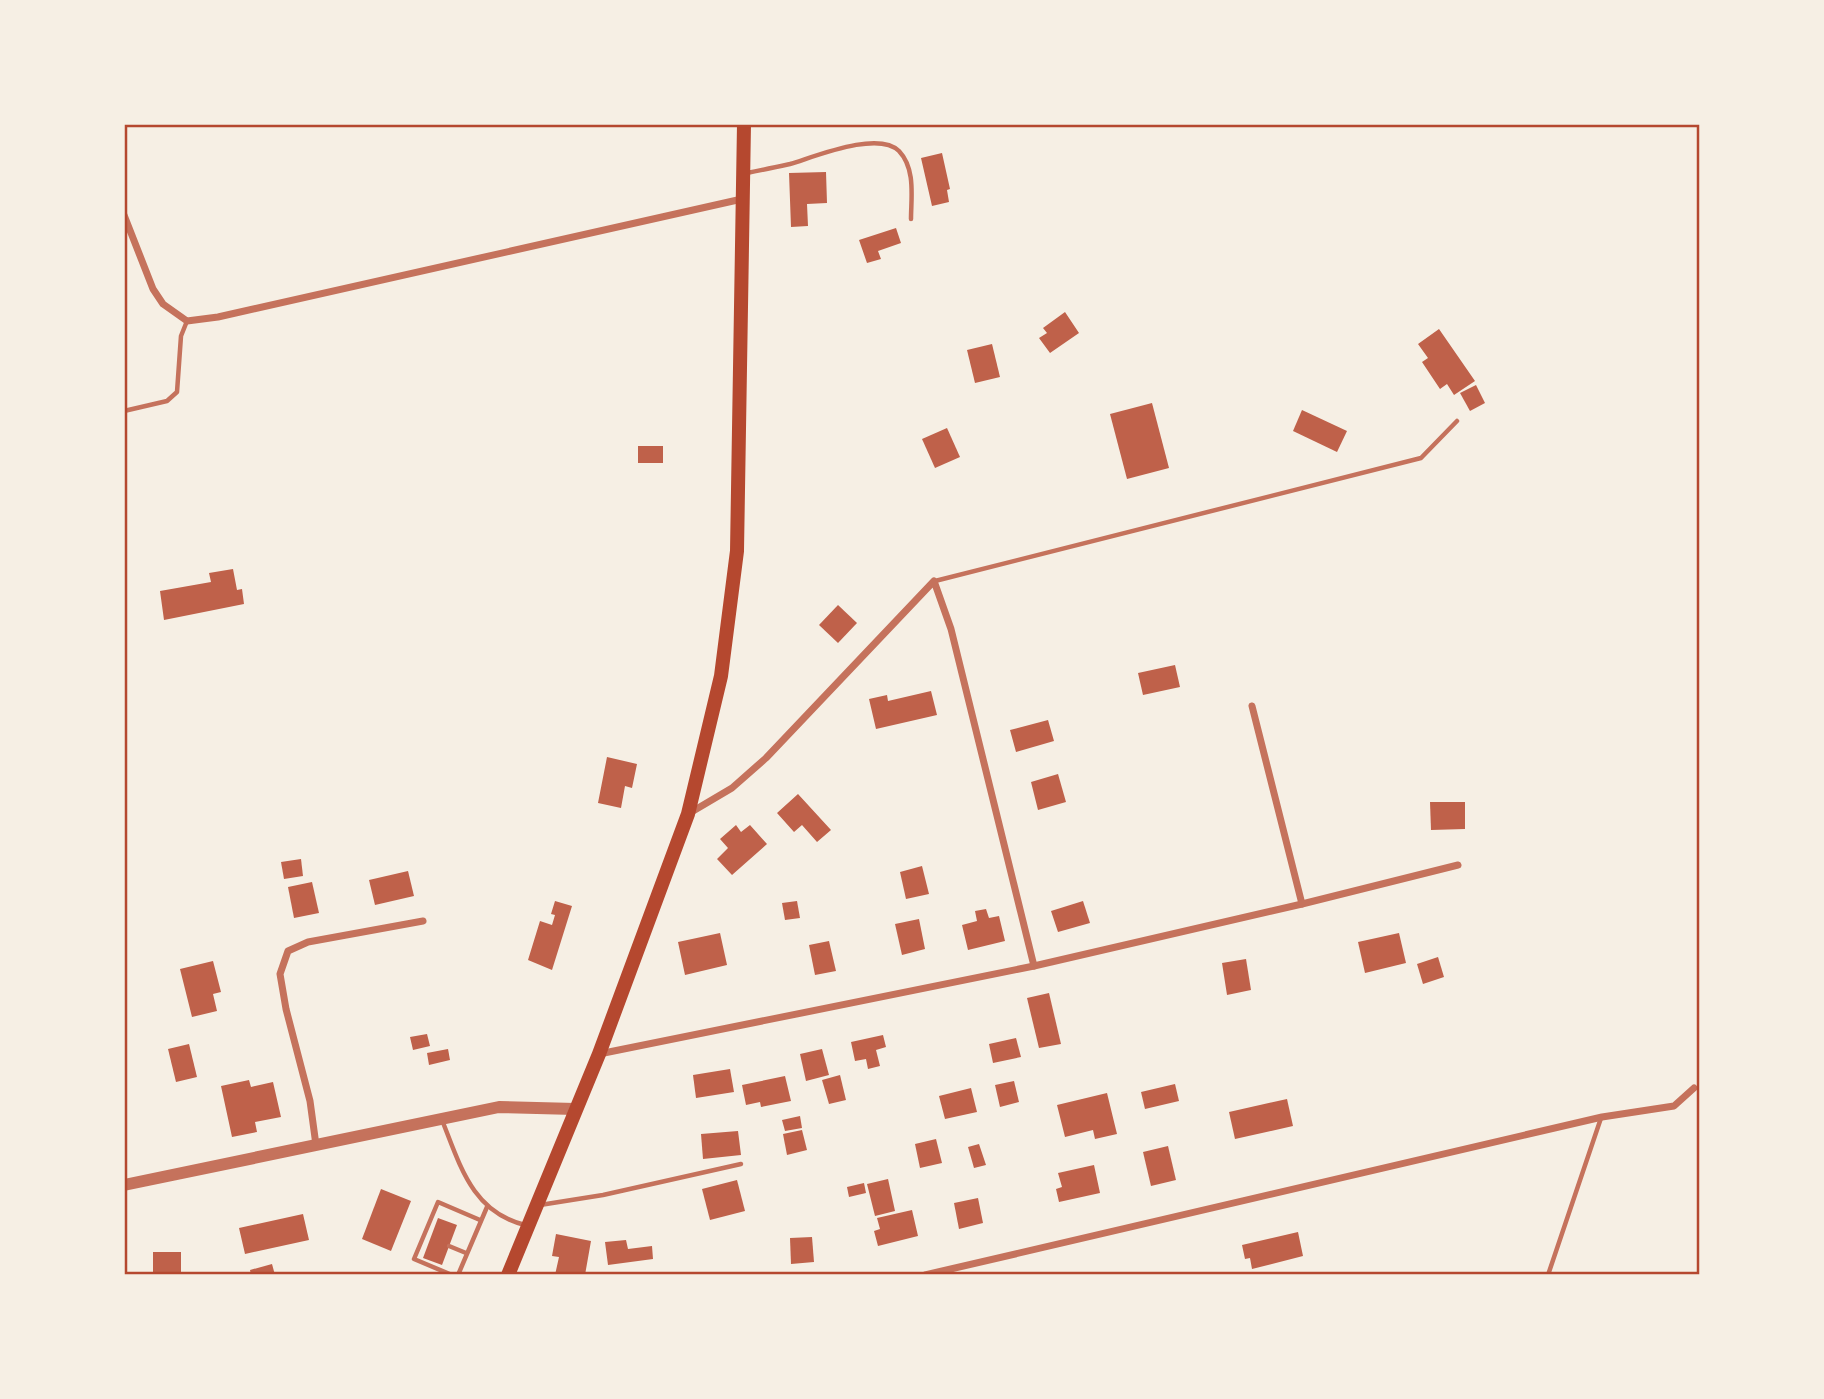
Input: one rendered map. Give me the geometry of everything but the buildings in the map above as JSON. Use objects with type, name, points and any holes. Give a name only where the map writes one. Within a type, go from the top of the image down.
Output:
[{"type":"main road","points":[[508,1275],[598,1054],[688,814],[721,677],[737,551],[744,124]]},
{"type":"street","points":[[124,215],[153,289],[163,304],[187,321],[218,317],[743,199]]},
{"type":"street","points":[[688,814],[732,788],[766,758],[934,581],[951,629],[1034,966]]},
{"type":"street","points":[[1252,706],[1302,904]]},
{"type":"street","points":[[598,1054],[1034,966],[1458,865]]},
{"type":"street","points":[[316,1145],[310,1101],[279,974],[288,951],[308,942],[423,921]]},
{"type":"street","points":[[925,1275],[1602,1117],[1674,1106],[1694,1088]]},
{"type":"street","points":[[124,1185],[499,1107],[575,1109]]},
{"type":"lane","points":[[743,174],[792,163],[819,153],[874,144],[887,145],[899,152],[907,166],[912,182],[911,219]]},
{"type":"lane","points":[[124,411],[167,401],[177,392],[181,336],[187,321]]},
{"type":"lane","points":[[934,581],[1421,458],[1457,421]]},
{"type":"lane","points":[[1549,1275],[1602,1117]]},
{"type":"lane","points":[[442,1119],[471,1187],[487,1206],[507,1221],[528,1226]]},
{"type":"lane","points":[[536,1206],[603,1195],[741,1164]]},
{"type":"lane","points":[[480,1220],[438,1202],[427,1237],[414,1259],[455,1275],[487,1206]]},
{"type":"lane","points":[[449,1246],[466,1253]]}]
